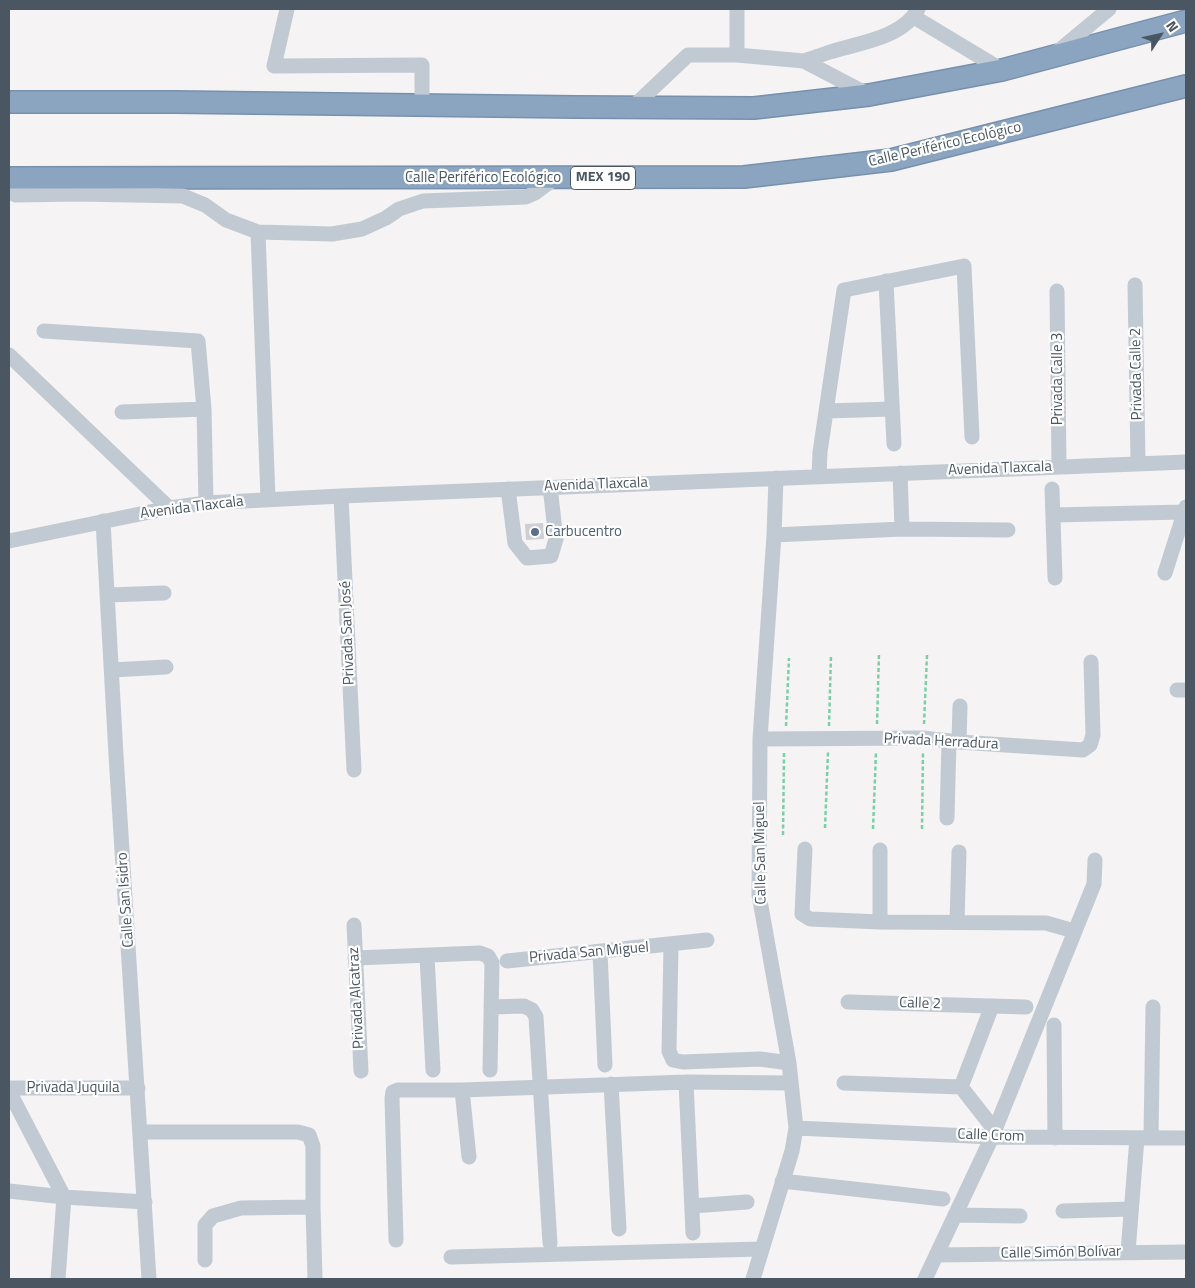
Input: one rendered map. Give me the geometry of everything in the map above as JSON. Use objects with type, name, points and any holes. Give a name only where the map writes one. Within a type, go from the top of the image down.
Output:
[{"type":"highway","points":[[9,102],[754,108],[869,95],[1002,70],[1186,22]]},
{"type":"highway","name":"Calle Periférico Ecológico","points":[[9,178],[744,178],[891,160],[1186,86]]},
{"type":"street","points":[[287,9],[274,66],[422,65],[422,105]]},
{"type":"street","points":[[736,9],[737,55]]},
{"type":"street","points":[[1054,55],[1108,9]]},
{"type":"street","points":[[804,62],[828,52],[884,37],[916,13],[1002,70]]},
{"type":"street","points":[[632,108],[688,55],[737,55],[804,62],[869,95]]},
{"type":"street","points":[[9,192],[16,195],[183,196],[205,205],[226,220],[258,232],[332,234],[362,229],[411,204],[526,197],[535,193],[555,178]]},
{"type":"street","points":[[258,232],[268,499]]},
{"type":"street","points":[[819,476],[820,452],[844,290],[964,266],[972,437]]},
{"type":"street","points":[[886,282],[894,444]]},
{"type":"street","name":"Privada Calle 2","points":[[1136,285],[1138,463]]},
{"type":"street","name":"Privada Calle 3","points":[[1057,291],[1059,466]]},
{"type":"street","points":[[44,331],[198,340],[204,409],[206,495]]},
{"type":"street","points":[[9,355],[164,503]]},
{"type":"street","points":[[122,412],[204,409]]},
{"type":"street","points":[[826,411],[892,410]]},
{"type":"street","name":"Avenida Tlaxcala","points":[[11,538],[104,520],[164,503],[206,495],[268,499],[1186,462]]},
{"type":"street","points":[[900,473],[902,529]]},
{"type":"street","name":"Calle San Miguel","points":[[753,1279],[792,1152],[796,1128],[789,1063],[759,895],[760,739],[776,478]]},
{"type":"street","points":[[508,489],[515,543],[527,558],[551,556],[556,539],[550,487]]},
{"type":"street","points":[[1052,489],[1055,578]]},
{"type":"street","name":"Privada San José","points":[[341,496],[354,770]]},
{"type":"street","points":[[1052,516],[1185,510],[1165,573]]},
{"type":"street","name":"Calle San Isidro","points":[[104,520],[149,1279]]},
{"type":"street","points":[[774,535],[902,529],[1008,530]]},
{"type":"street","points":[[108,595],[164,594]]},
{"type":"street","name":"Privada Herradura","points":[[760,739],[923,738],[954,742],[1083,750],[1090,745],[1093,735],[1091,662]]},
{"type":"street","points":[[112,670],[166,667]]},
{"type":"street","points":[[947,818],[954,742],[960,706]]},
{"type":"street","points":[[805,849],[802,914],[810,919],[880,922],[1046,924],[1074,931]]},
{"type":"street","points":[[880,850],[880,922]]},
{"type":"street","points":[[957,922],[959,852]]},
{"type":"street","points":[[925,1279],[993,1133],[1094,884],[1095,860]]},
{"type":"street","name":"Privada Alcatraz","points":[[354,925],[361,1071]]},
{"type":"street","name":"Privada San Miguel","points":[[507,961],[707,940]]},
{"type":"street","name":"Privada San Miguel","points":[[671,945],[669,1051],[672,1060],[683,1062],[760,1059],[789,1063]]},
{"type":"street","points":[[600,952],[605,1065]]},
{"type":"street","points":[[355,958],[480,953],[488,956],[492,963],[490,1070]]},
{"type":"street","points":[[427,956],[433,1070]]},
{"type":"street","name":"Calle 2","points":[[848,1002],[1026,1007]]},
{"type":"street","points":[[491,1007],[524,1006],[532,1010],[536,1017],[550,1243]]},
{"type":"street","points":[[961,1087],[992,1006]]},
{"type":"street","points":[[1128,1252],[1131,1209],[1144,1138],[1153,1006]]},
{"type":"street","points":[[1054,1025],[1055,1138]]},
{"type":"street","points":[[396,1240],[392,1098],[393,1092],[398,1090],[540,1088],[686,1082],[791,1083]]},
{"type":"street","points":[[686,1082],[693,1233]]},
{"type":"street","points":[[844,1083],[961,1087]]},
{"type":"street","points":[[611,1084],[619,1229]]},
{"type":"street","points":[[961,1087],[993,1133]]},
{"type":"street","name":"Privada Juquila","points":[[9,1090],[138,1088]]},
{"type":"street","points":[[9,1090],[64,1197],[58,1279]]},
{"type":"street","points":[[462,1090],[469,1157]]},
{"type":"street","name":"Calle Crom","points":[[796,1128],[993,1133],[1055,1138],[1186,1138]]},
{"type":"street","points":[[141,1132],[298,1132],[309,1135],[314,1146],[315,1279]]},
{"type":"street","points":[[782,1181],[943,1199]]},
{"type":"street","points":[[9,1191],[64,1197],[145,1202]]},
{"type":"street","points":[[692,1206],[747,1202]]},
{"type":"street","points":[[204,1260],[205,1225],[213,1216],[242,1208],[313,1207]]},
{"type":"street","points":[[1063,1211],[1131,1209]]},
{"type":"street","points":[[955,1215],[1020,1216]]},
{"type":"street","points":[[451,1256],[761,1249]]},
{"type":"street","name":"Calle Simón Bolívar","points":[[936,1255],[1186,1252]]},
{"type":"path","points":[[873,829],[879,653]]},
{"type":"path","points":[[825,828],[831,655]]},
{"type":"path","points":[[783,835],[789,658]]},
{"type":"building","name":"Carbucentro","points":[[543,523],[544,539],[526,540],[525,524]]},
{"type":"place","name":"Carbucentro","points":[[535,532]]}]
